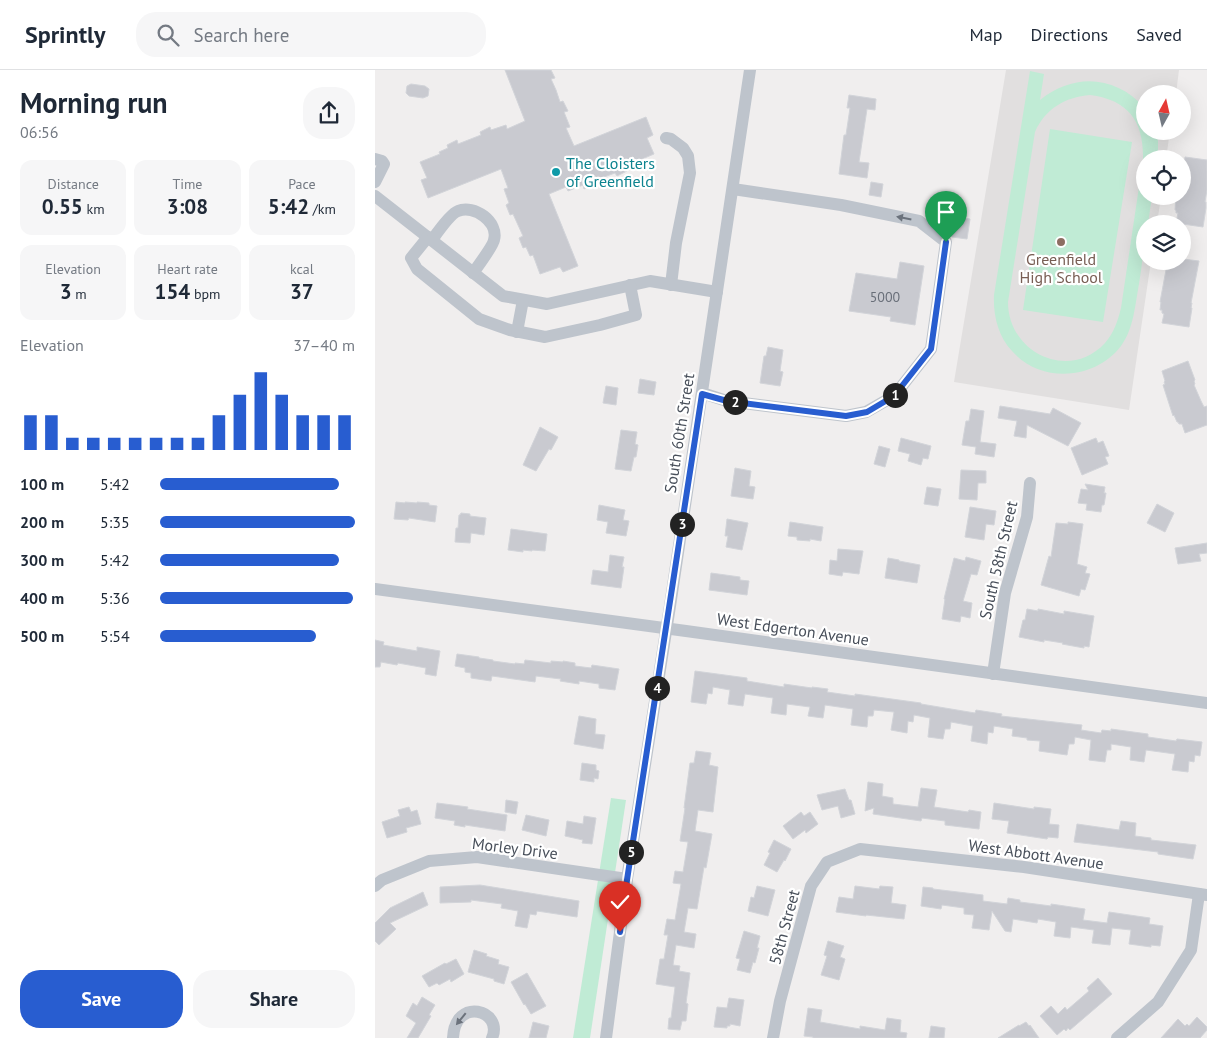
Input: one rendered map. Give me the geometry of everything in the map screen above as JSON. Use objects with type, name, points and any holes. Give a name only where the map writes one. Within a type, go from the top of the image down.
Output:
[{"type":"street","name":"South 60th Street","points":[[605,1038],[627,880],[750,70]]},
{"type":"street","points":[[666,138],[671,139],[683,148],[688,156],[690,173],[676,243],[671,285]]},
{"type":"street","points":[[375,159],[382,161],[384,164],[375,182]]},
{"type":"street","points":[[702,394],[727,401],[846,416],[867,412],[894,396],[931,349],[946,242],[933,231],[919,220],[841,205],[733,190]]},
{"type":"street","points":[[375,196],[503,296],[547,304],[650,281],[717,292]]},
{"type":"street","points":[[473,273],[495,240],[494,230],[490,221],[472,209],[457,211],[411,258],[417,269],[479,319],[517,332],[545,337],[600,325],[636,315],[630,286]]},
{"type":"street","points":[[517,332],[523,300]]},
{"type":"street","name":"South 58th Street","points":[[993,674],[1005,593],[1027,517],[1030,483]]},
{"type":"street","name":"West Edgerton Avenue","points":[[375,589],[1207,702]]},
{"type":"street","name":"West Abbott Avenue","points":[[860,849],[1024,867],[1203,895]]},
{"type":"street","name":"58th Street","points":[[773,1038],[780,1001],[811,886],[827,862],[860,849]]},
{"type":"street","name":"Morley Drive","points":[[375,886],[382,880],[429,861],[477,856],[627,880]]},
{"type":"street","points":[[1117,1038],[1158,1002],[1191,950],[1203,895]]},
{"type":"street","points":[[453,1038],[457,1022],[465,1013],[476,1010],[485,1014],[493,1022],[494,1033],[492,1038]]},
{"type":"shaded area","name":"Greenfield High School","points":[[1006,70],[1179,70],[1177,85],[1136,85],[1136,140],[1169,140],[1167,150],[1136,150],[1136,205],[1160,205],[1158,215],[1136,215],[1136,270],[1150,270],[1129,410],[954,382]]},
{"type":"green space","points":[[1030,71],[1044,74],[1040,100],[1053,91],[1080,82],[1108,84],[1121,89],[1136,100],[1136,122],[1124,108],[1115,102],[1090,95],[1072,98],[1064,102],[1050,111],[1039,124],[1035,132],[1008,302],[1011,320],[1018,335],[1029,348],[1043,356],[1058,361],[1075,360],[1090,355],[1105,343],[1117,322],[1121,308],[1136,205],[1151,205],[1149,215],[1136,215],[1136,270],[1141,270],[1129,332],[1121,346],[1097,366],[1068,374],[1052,373],[1024,362],[1012,351],[1003,339],[994,310],[994,295]]},
{"type":"green space","points":[[1050,129],[1132,142],[1103,322],[1023,310]]},
{"type":"green space","points":[[1142,140],[1158,141],[1158,150],[1143,150]]},
{"type":"green space","points":[[611,798],[626,800],[590,1038],[573,1038]]},
{"type":"building","name":"The Cloisters of Greenfield","points":[[505,70],[551,70],[555,78],[551,79],[560,102],[563,101],[568,111],[564,112],[570,127],[566,128],[574,146],[646,117],[653,135],[647,138],[654,154],[635,162],[636,164],[626,168],[627,171],[617,176],[615,173],[593,181],[594,184],[584,189],[583,185],[568,191],[566,187],[549,194],[578,266],[563,272],[560,267],[540,274],[533,255],[530,256],[526,247],[523,248],[519,238],[523,236],[513,214],[510,215],[506,205],[509,203],[504,189],[508,188],[501,169],[428,198],[421,180],[427,178],[420,162],[440,154],[439,152],[448,148],[447,145],[457,140],[458,144],[481,135],[480,132],[490,127],[491,130],[506,125],[507,129],[525,121]]},
{"type":"building","points":[[411,84],[425,86],[429,89],[428,96],[423,98],[409,96],[406,93],[407,86]]},
{"type":"building","points":[[849,95],[876,99],[875,110],[867,109],[859,162],[869,163],[867,178],[839,174],[850,108],[847,108]]},
{"type":"building","points":[[1191,158],[1207,160],[1206,208],[1203,227],[1191,225],[1191,215],[1178,215],[1175,205],[1191,205]]},
{"type":"building","points":[[871,182],[883,184],[881,197],[869,195]]},
{"type":"building","points":[[953,216],[970,219],[967,239],[950,235]]},
{"type":"building","points":[[1191,260],[1199,261],[1191,303],[1189,327],[1162,323],[1164,314],[1160,310],[1160,302],[1166,270],[1191,270]]},
{"type":"building","points":[[900,262],[924,266],[915,325],[890,321],[891,317],[849,311],[856,273],[897,279]]},
{"type":"building","points":[[768,347],[783,350],[780,371],[783,372],[780,386],[760,383],[764,356],[766,356]]},
{"type":"building","points":[[1188,361],[1195,380],[1194,385],[1204,407],[1207,406],[1207,425],[1185,433],[1182,424],[1179,424],[1173,416],[1163,385],[1165,381],[1162,371]]},
{"type":"building","points":[[640,379],[656,382],[654,395],[638,393]]},
{"type":"building","points":[[606,386],[618,388],[616,405],[603,403]]},
{"type":"building","points":[[1000,406],[1050,414],[1053,408],[1081,423],[1068,446],[1027,425],[1026,438],[1014,436],[1017,421],[998,418]]},
{"type":"building","points":[[971,409],[984,411],[980,442],[996,444],[994,457],[975,454],[976,447],[962,445],[966,421],[969,421]]},
{"type":"building","points":[[540,427],[558,437],[536,471],[523,465]]},
{"type":"building","points":[[621,430],[637,432],[635,444],[638,445],[631,471],[615,469]]},
{"type":"building","points":[[901,438],[931,446],[928,459],[923,458],[921,465],[908,461],[910,454],[898,451]]},
{"type":"building","points":[[1096,438],[1098,443],[1103,441],[1109,456],[1105,457],[1108,464],[1082,475],[1071,448]]},
{"type":"building","points":[[879,446],[890,449],[885,467],[874,464]]},
{"type":"building","points":[[735,468],[751,471],[749,486],[755,487],[753,499],[731,496]]},
{"type":"building","points":[[961,470],[986,471],[986,483],[978,483],[977,500],[959,499]]},
{"type":"building","points":[[1085,484],[1105,487],[1104,493],[1106,493],[1101,512],[1086,510],[1087,504],[1078,503],[1081,489],[1088,490]]},
{"type":"building","points":[[927,487],[941,489],[938,506],[924,504]]},
{"type":"building","points":[[396,502],[429,503],[429,505],[437,506],[435,522],[409,518],[408,520],[394,519]]},
{"type":"building","points":[[1157,504],[1174,513],[1165,532],[1147,523]]},
{"type":"building","points":[[599,505],[625,510],[623,520],[629,521],[626,536],[606,533],[608,522],[597,520]]},
{"type":"building","points":[[970,507],[996,511],[994,525],[986,524],[984,540],[965,537]]},
{"type":"building","points":[[461,513],[486,518],[484,535],[471,533],[470,543],[455,542],[456,528],[458,528],[459,515]]},
{"type":"building","points":[[727,519],[748,523],[742,550],[726,547],[728,536],[725,536]]},
{"type":"building","points":[[790,522],[823,527],[821,541],[810,539],[810,541],[797,540],[797,537],[788,536]]},
{"type":"building","points":[[1068,522],[1083,524],[1077,564],[1087,567],[1085,573],[1090,574],[1085,590],[1081,589],[1079,596],[1041,585],[1049,556],[1051,557],[1056,523],[1068,524]]},
{"type":"building","points":[[511,529],[547,534],[545,551],[523,550],[523,552],[508,550]]},
{"type":"building","points":[[1207,543],[1207,553],[1199,554],[1201,561],[1178,564],[1175,548]]},
{"type":"building","points":[[838,549],[863,551],[859,574],[843,572],[842,576],[829,574],[830,560],[837,561]]},
{"type":"building","points":[[610,555],[624,557],[621,588],[591,584],[593,570],[608,572]]},
{"type":"building","points":[[966,557],[981,561],[977,575],[971,574],[963,601],[972,603],[970,618],[961,616],[960,622],[942,619],[944,599],[954,558],[965,561]]},
{"type":"building","points":[[888,558],[920,565],[917,583],[885,578]]},
{"type":"building","points":[[711,573],[740,577],[740,580],[749,581],[747,595],[709,590]]},
{"type":"building","points":[[1027,609],[1064,614],[1064,611],[1094,616],[1089,647],[1084,646],[1084,648],[1019,637]]},
{"type":"building","points":[[375,640],[384,642],[383,645],[417,651],[417,647],[440,651],[436,676],[425,674],[426,668],[398,663],[397,665],[381,662],[380,667],[375,667]]},
{"type":"building","points":[[457,654],[515,664],[524,664],[525,660],[551,663],[551,661],[563,661],[575,663],[575,666],[591,668],[592,665],[619,669],[615,690],[599,688],[599,684],[579,681],[579,684],[560,681],[561,679],[536,676],[535,682],[492,676],[491,681],[471,678],[471,673],[465,672],[465,668],[455,666]]},
{"type":"building","points":[[695,671],[747,678],[747,681],[784,687],[784,684],[828,689],[827,692],[921,703],[975,713],[976,710],[1002,714],[1001,716],[1082,725],[1081,730],[1101,733],[1102,730],[1111,731],[1111,729],[1148,734],[1148,737],[1176,741],[1177,739],[1202,742],[1200,756],[1195,755],[1194,762],[1189,761],[1188,772],[1172,770],[1175,754],[1146,750],[1144,762],[1130,760],[1131,747],[1111,744],[1111,750],[1107,750],[1105,762],[1089,760],[1091,740],[1075,737],[1074,744],[1069,744],[1067,755],[1039,751],[1040,741],[1012,736],[1013,729],[994,726],[993,733],[988,732],[987,744],[971,741],[973,726],[951,722],[950,729],[945,729],[943,739],[928,737],[930,718],[914,715],[913,722],[908,721],[907,733],[891,730],[894,712],[874,710],[873,716],[868,716],[867,727],[851,725],[853,709],[825,705],[823,718],[808,716],[810,707],[787,704],[786,715],[771,713],[773,698],[745,694],[743,706],[728,704],[730,690],[713,687],[712,694],[708,693],[706,704],[691,702]]},
{"type":"building","points":[[579,716],[596,719],[595,734],[605,735],[603,749],[574,744]]},
{"type":"building","points":[[696,751],[711,753],[709,765],[718,767],[713,812],[698,810],[695,831],[712,834],[697,909],[688,908],[684,932],[696,934],[694,948],[676,945],[673,965],[680,966],[679,971],[690,973],[686,1021],[682,1021],[680,1030],[668,1029],[675,987],[656,984],[660,959],[664,959],[668,935],[664,935],[667,919],[675,920],[681,884],[673,883],[675,871],[683,872],[688,842],[680,841],[690,763],[694,763]]},
{"type":"building","points":[[582,763],[596,765],[596,770],[599,771],[598,779],[594,778],[594,782],[580,780]]},
{"type":"building","points":[[868,782],[883,784],[882,796],[893,798],[893,804],[918,807],[921,788],[937,790],[934,807],[981,812],[979,829],[945,825],[945,821],[922,818],[921,821],[873,814],[874,808],[865,811]]},
{"type":"building","points":[[845,789],[855,814],[841,818],[838,806],[822,810],[817,795]]},
{"type":"building","points":[[506,800],[518,802],[516,814],[505,812]]},
{"type":"building","points":[[437,803],[507,815],[505,831],[454,825],[455,821],[435,818]]},
{"type":"building","points":[[994,803],[1034,809],[1034,807],[1051,809],[1049,824],[1059,825],[1058,838],[1048,837],[1047,839],[1007,833],[1009,821],[992,819]]},
{"type":"building","points":[[409,807],[411,812],[417,810],[421,824],[406,828],[407,832],[387,838],[382,822],[400,816],[398,810]]},
{"type":"building","points":[[801,812],[804,816],[810,812],[818,824],[806,833],[805,830],[793,839],[783,826]]},
{"type":"building","points":[[526,815],[549,820],[546,836],[522,830]]},
{"type":"building","points":[[584,816],[596,818],[592,844],[582,843],[583,840],[565,836],[567,821],[583,824]]},
{"type":"building","points":[[1121,821],[1136,823],[1135,836],[1151,838],[1151,840],[1196,845],[1193,859],[1158,854],[1158,852],[1074,842],[1077,824],[1119,830]]},
{"type":"building","points":[[774,840],[791,849],[777,872],[764,865]]},
{"type":"building","points":[[480,885],[579,901],[577,917],[537,911],[536,915],[530,914],[527,928],[515,926],[518,911],[501,908],[502,904],[471,900],[471,902],[440,903],[440,887]]},
{"type":"building","points":[[757,886],[775,890],[768,916],[748,911],[751,897],[754,898]]},
{"type":"building","points":[[855,886],[879,889],[880,886],[893,887],[891,903],[906,905],[904,919],[836,912],[839,897],[853,899]]},
{"type":"building","points":[[923,887],[983,895],[983,901],[1007,904],[1008,898],[1020,900],[1020,902],[1085,909],[1083,920],[1107,923],[1109,912],[1150,918],[1149,924],[1163,926],[1160,946],[1151,945],[1151,947],[1129,944],[1131,930],[1112,928],[1110,945],[1092,943],[1094,930],[1071,927],[1070,938],[1054,936],[1056,922],[1038,919],[1037,923],[1013,919],[1011,932],[1005,931],[992,911],[989,930],[972,928],[974,915],[964,914],[964,908],[942,905],[941,909],[921,906]]},
{"type":"building","points":[[423,892],[428,905],[390,923],[396,929],[379,945],[375,941],[375,923],[390,908]]},
{"type":"building","points":[[744,931],[760,936],[755,963],[753,962],[750,973],[737,970],[740,959],[736,958]]},
{"type":"building","points":[[828,941],[844,946],[840,957],[845,959],[839,980],[821,975],[827,956],[824,955]]},
{"type":"building","points":[[474,950],[499,960],[498,964],[509,967],[504,984],[494,981],[494,979],[468,972]]},
{"type":"building","points":[[456,959],[464,974],[451,982],[450,979],[439,985],[437,983],[429,987],[422,976]]},
{"type":"building","points":[[527,973],[546,1006],[531,1014],[511,982]]},
{"type":"building","points":[[1098,978],[1112,994],[1070,1030],[1068,1028],[1066,1031],[1064,1029],[1057,1035],[1040,1016],[1051,1006],[1058,1014],[1065,1007],[1067,1010],[1089,991],[1087,988]]},
{"type":"building","points":[[422,997],[435,1005],[429,1015],[431,1016],[418,1038],[407,1038],[416,1023],[406,1016],[413,1003],[417,1006]]},
{"type":"building","points":[[729,998],[744,1000],[740,1026],[730,1024],[727,1028],[714,1027],[717,1007],[727,1008]]},
{"type":"building","points":[[808,1008],[822,1010],[820,1022],[860,1029],[860,1026],[885,1030],[887,1018],[901,1020],[900,1032],[907,1033],[906,1038],[813,1038],[804,1036]]},
{"type":"building","points":[[1197,1017],[1207,1027],[1207,1030],[1200,1038],[1161,1038],[1178,1019],[1185,1026],[1187,1024],[1189,1026]]},
{"type":"building","points":[[533,1022],[549,1026],[546,1038],[529,1038]]},
{"type":"building","points":[[1026,1022],[1039,1038],[998,1038],[1019,1025]]},
{"type":"building","points":[[931,1026],[945,1028],[944,1038],[929,1038]]},
{"type":"place","name":"The Cloisters of Greenfield","points":[[556,172]]},
{"type":"place","name":"Greenfield High School","points":[[1061,242]]},
{"type":"route","points":[[620,932],[702,394],[727,401],[846,416],[867,412],[894,396],[931,349],[946,242]]}]
